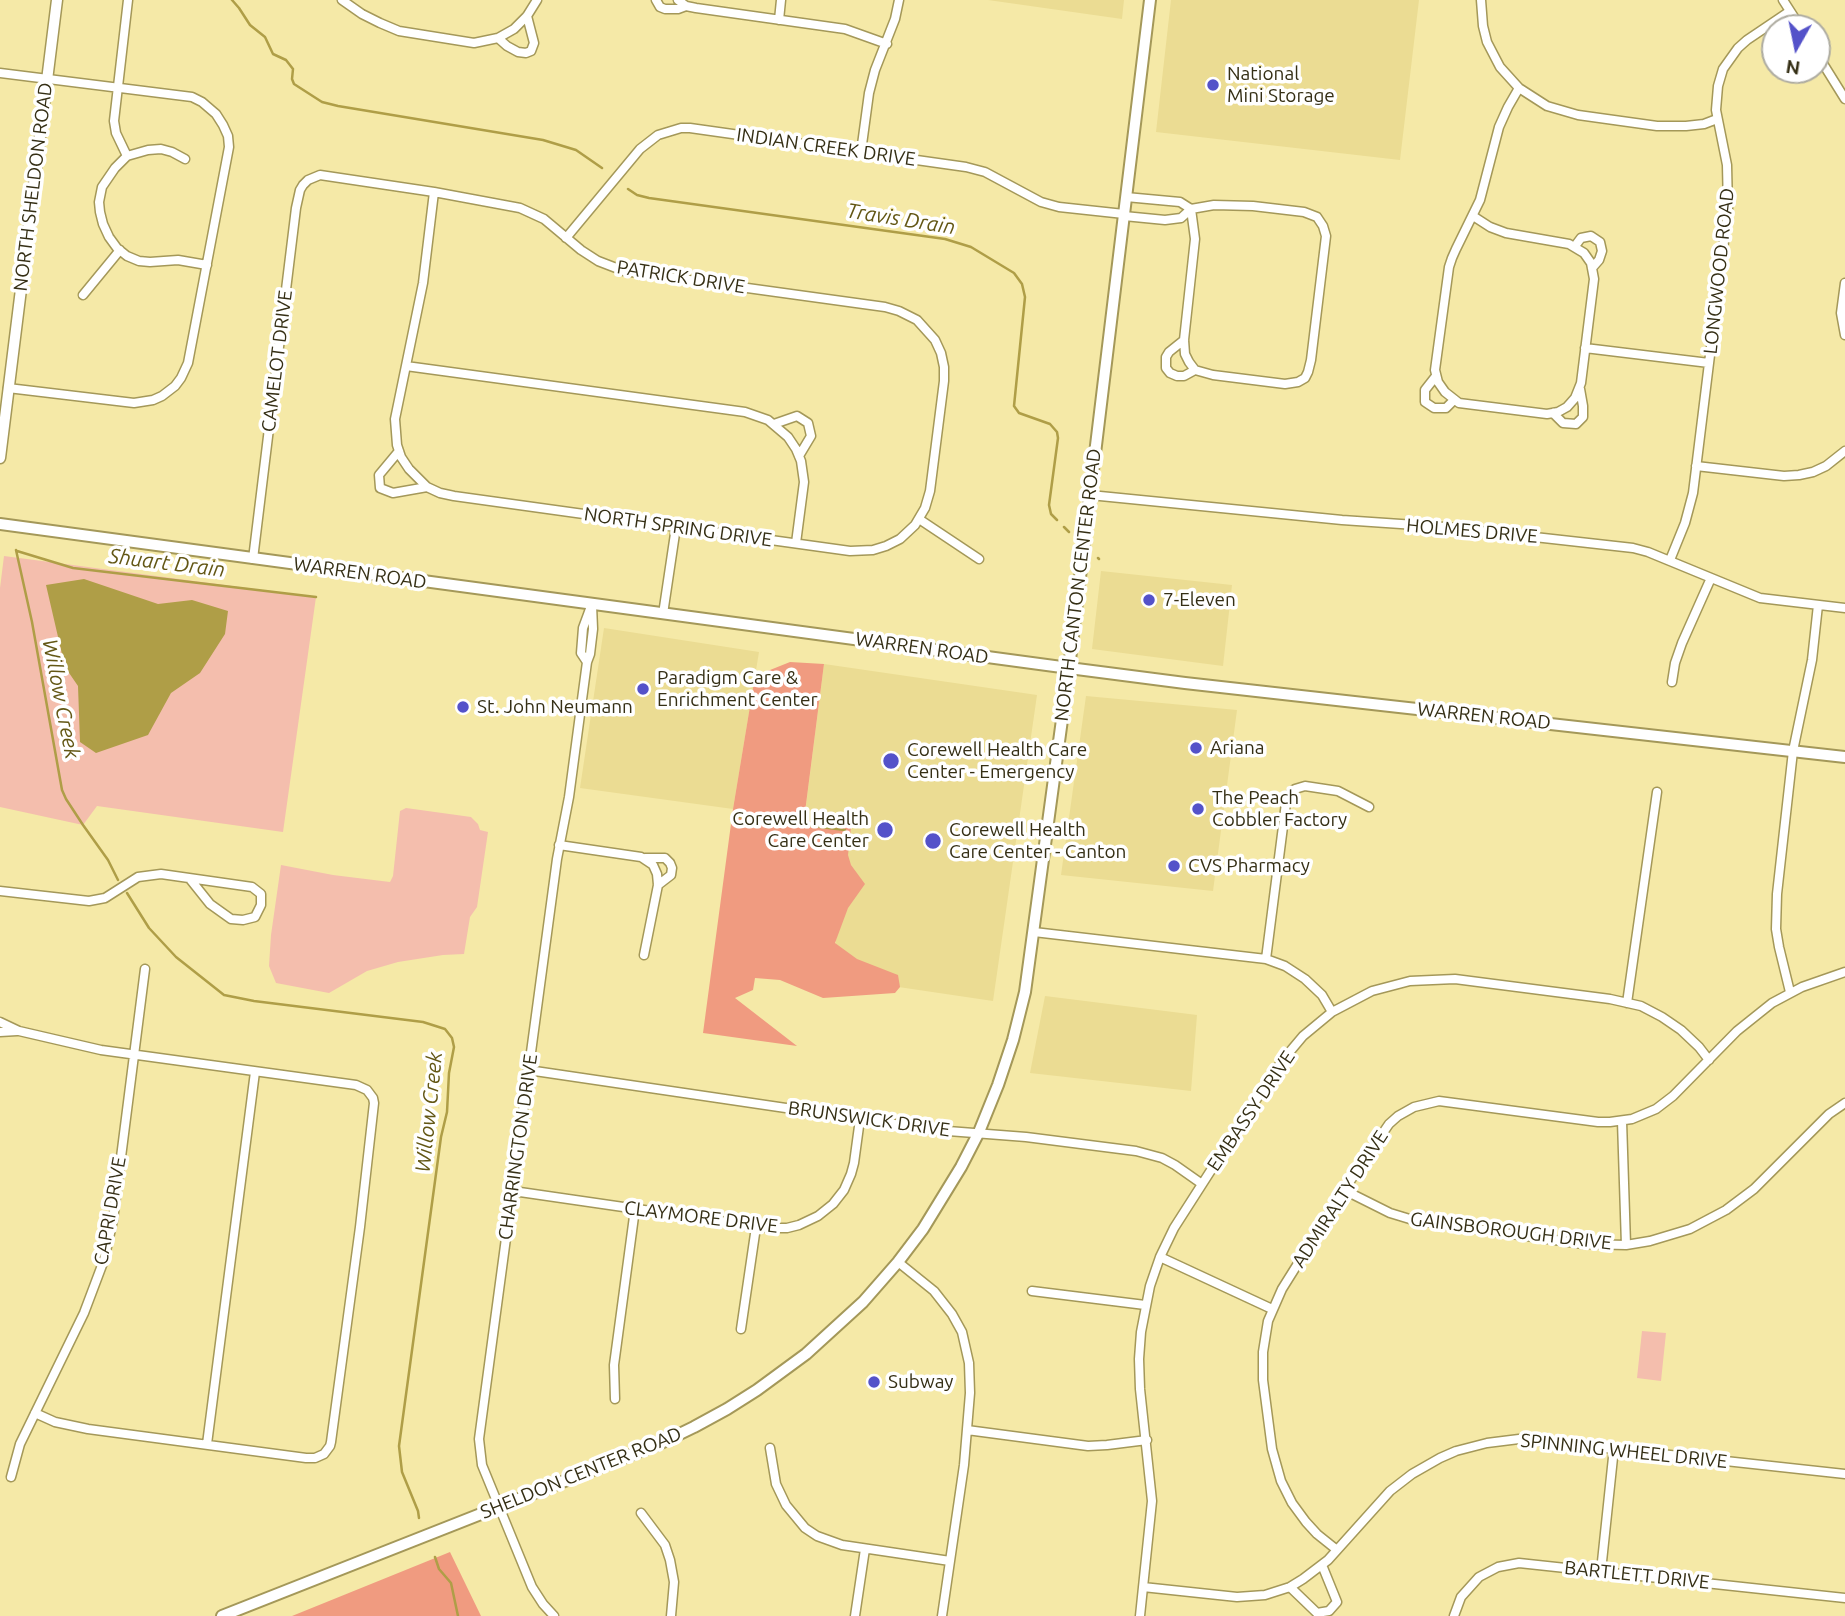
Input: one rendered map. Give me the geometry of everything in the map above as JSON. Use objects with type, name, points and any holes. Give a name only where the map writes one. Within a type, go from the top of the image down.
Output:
[{"type":"main road","name":"NORTH CANTON CENTER ROAD","points":[[898,1262],[941,1202],[979,1132],[1013,1040],[1025,992],[1069,668],[1150,0]]},
{"type":"main road","name":"WARREN ROAD","points":[[0,524],[1185,683],[1845,757]]},
{"type":"main road","name":"SHELDON CENTER ROAD","points":[[222,1616],[661,1443],[694,1427],[778,1375],[824,1339],[863,1302],[898,1262]]},
{"type":"street","name":"NORTH SHELDON ROAD","points":[[0,458],[57,0]]},
{"type":"street","points":[[127,156],[116,134],[114,121],[128,0]]},
{"type":"street","points":[[342,0],[362,14],[407,33],[466,43],[498,38],[514,29],[527,16],[537,0]]},
{"type":"street","points":[[656,0],[660,7],[665,9],[686,6]]},
{"type":"street","points":[[678,0],[686,6],[845,29],[887,44]]},
{"type":"street","points":[[779,20],[781,0]]},
{"type":"street","points":[[861,152],[875,69],[887,44],[899,0]]},
{"type":"street","points":[[1481,0],[1483,26],[1500,67],[1519,88],[1547,106],[1578,115],[1668,126],[1704,124],[1717,119]]},
{"type":"street","points":[[1783,0],[1792,14]]},
{"type":"street","name":"LONGWOOD ROAD","points":[[1670,560],[1693,493],[1728,193],[1727,165],[1717,119],[1718,86],[1723,69],[1746,40],[1790,11]]},
{"type":"street","points":[[498,38],[518,52],[531,51],[534,43],[527,16]]},
{"type":"street","points":[[0,73],[192,97],[216,114],[226,131],[229,148],[188,363],[181,378],[170,390],[153,400],[134,403],[8,388]]},
{"type":"street","points":[[1831,76],[1845,99]]},
{"type":"street","points":[[1519,88],[1499,127],[1484,189],[1449,267],[1436,376],[1441,387],[1454,400],[1466,405],[1547,414],[1558,412],[1572,403],[1580,389]]},
{"type":"street","name":"INDIAN CREEK DRIVE","points":[[566,238],[649,141],[669,131],[690,128],[976,169],[1029,197],[1052,205],[1165,220],[1181,218],[1191,209]]},
{"type":"street","points":[[185,159],[160,149],[127,156],[102,187],[99,202],[103,224],[120,250],[139,261],[178,260],[207,265]]},
{"type":"street","name":"PATRICK DRIVE","points":[[320,175],[520,208],[544,219],[598,261],[624,271],[885,307],[917,320],[928,331],[941,353],[944,368],[930,491],[919,519]]},
{"type":"street","name":"CAMELOT DRIVE","points":[[253,559],[298,197],[307,180],[320,175]]},
{"type":"street","points":[[399,451],[395,419],[423,283],[434,192]]},
{"type":"street","points":[[1126,197],[1180,202],[1191,209],[1233,205],[1304,212],[1321,221],[1326,236],[1311,360],[1305,378],[1285,384],[1213,375],[1195,370],[1189,362],[1185,354],[1184,340],[1195,239],[1191,209]]},
{"type":"street","points":[[1473,216],[1506,233],[1575,246],[1584,253],[1592,268],[1594,279],[1580,389],[1583,417],[1576,424],[1563,423],[1553,413]]},
{"type":"street","points":[[1575,246],[1581,238],[1591,236],[1600,242],[1602,251],[1592,268]]},
{"type":"street","points":[[83,295],[120,250]]},
{"type":"street","points":[[1845,283],[1841,313],[1845,334]]},
{"type":"street","points":[[1184,340],[1169,352],[1166,368],[1177,376],[1184,376],[1195,370]]},
{"type":"street","points":[[1585,348],[1709,363]]},
{"type":"street","points":[[406,366],[756,415],[774,424],[788,437],[799,456],[804,482],[796,543]]},
{"type":"street","points":[[1436,376],[1425,390],[1425,401],[1434,408],[1446,408],[1454,400]]},
{"type":"street","points":[[774,424],[797,416],[808,423],[811,436],[799,456]]},
{"type":"street","name":"NORTH SPRING DRIVE","points":[[427,486],[393,493],[380,488],[379,475],[399,451],[409,469],[427,486],[440,493],[850,551],[873,550],[886,546],[910,531],[919,519]]},
{"type":"street","points":[[1696,466],[1784,476],[1798,475],[1826,466],[1845,451]]},
{"type":"street","name":"HOLMES DRIVE","points":[[1090,495],[1633,548],[1670,560],[1760,598],[1845,608]]},
{"type":"street","points":[[919,519],[979,558]]},
{"type":"street","points":[[663,614],[676,527]]},
{"type":"street","points":[[1672,682],[1682,643],[1711,578]]},
{"type":"street","name":"CHARRINGTON DRIVE","points":[[554,1616],[532,1587],[482,1465],[479,1439],[559,845],[569,797],[590,654],[592,605]]},
{"type":"street","points":[[1790,992],[1779,947],[1776,912],[1793,751],[1812,660],[1818,605]]},
{"type":"street","points":[[1266,959],[1286,803],[1291,793],[1305,786],[1338,791],[1369,807]]},
{"type":"street","points":[[1628,1003],[1657,792]]},
{"type":"street","points":[[559,845],[645,858],[665,858],[672,868],[671,875],[658,885]]},
{"type":"street","points":[[645,858],[656,870],[658,885],[645,955]]},
{"type":"street","points":[[0,891],[89,901],[106,898],[133,880],[161,874],[252,887],[261,894],[261,905],[255,917],[231,919],[210,904],[190,879]]},
{"type":"street","points":[[1034,932],[1266,959],[1305,978],[1322,995],[1332,1012]]},
{"type":"street","name":"CAPRI DRIVE","points":[[11,1477],[20,1444],[84,1312],[104,1260],[113,1220],[145,969]]},
{"type":"street","name":"ADMIRALTY DRIVE","points":[[1337,1550],[1317,1534],[1298,1513],[1275,1465],[1262,1368],[1265,1336],[1272,1310],[1282,1289],[1344,1190],[1390,1124],[1407,1110],[1425,1103],[1450,1102],[1598,1122],[1622,1121],[1644,1115],[1664,1104],[1752,1018],[1790,992],[1845,972]]},
{"type":"street","name":"EMBASSY DRIVE","points":[[1140,1616],[1152,1501],[1140,1389],[1139,1359],[1145,1305],[1160,1257],[1174,1228],[1282,1061],[1303,1036],[1332,1012],[1385,987],[1410,981],[1440,979],[1475,981],[1628,1003],[1647,1009],[1672,1023],[1690,1038],[1709,1060]]},
{"type":"street","points":[[0,1022],[19,1031],[133,1055],[356,1085],[370,1094],[374,1104],[331,1442],[324,1454],[306,1458],[78,1427],[55,1422],[35,1413]]},
{"type":"street","points":[[0,1032],[19,1031]]},
{"type":"street","name":"BRUNSWICK DRIVE","points":[[528,1070],[951,1132],[1026,1137],[1144,1153],[1175,1165],[1202,1184]]},
{"type":"street","points":[[207,1444],[255,1072]]},
{"type":"street","name":"GAINSBOROUGH DRIVE","points":[[1344,1190],[1390,1213],[1413,1220],[1583,1244],[1626,1245],[1650,1241],[1677,1234],[1726,1210],[1754,1189],[1829,1114],[1845,1103]]},
{"type":"street","name":"CLAYMORE DRIVE","points":[[513,1191],[756,1227],[778,1229],[799,1225],[818,1216],[833,1204],[844,1190],[851,1174],[860,1119]]},
{"type":"street","points":[[1622,1121],[1626,1245]]},
{"type":"street","points":[[615,1399],[614,1365],[635,1209]]},
{"type":"street","points":[[741,1329],[756,1227]]},
{"type":"street","points":[[1160,1257],[1272,1310]]},
{"type":"street","points":[[898,1262],[934,1291],[952,1314],[962,1332],[968,1352],[970,1376],[967,1430],[942,1616]]},
{"type":"street","points":[[1032,1292],[1145,1305]]},
{"type":"street","points":[[967,1430],[1088,1446],[1147,1440]]},
{"type":"street","name":"SPINNING WHEEL DRIVE","points":[[1143,1587],[1237,1597],[1265,1595],[1290,1587],[1322,1565],[1397,1485],[1423,1466],[1457,1451],[1487,1443],[1519,1440],[1614,1448],[1845,1474]]},
{"type":"street","points":[[770,1448],[776,1484],[786,1505],[805,1528],[817,1536],[831,1542],[865,1549],[950,1561]]},
{"type":"street","points":[[1601,1571],[1614,1448]]},
{"type":"street","points":[[641,1513],[665,1545],[670,1560],[674,1582],[671,1616]]},
{"type":"street","points":[[855,1616],[865,1549]]},
{"type":"street","name":"BARTLETT DRIVE","points":[[1454,1616],[1461,1597],[1471,1584],[1488,1571],[1519,1563],[1845,1598]]},
{"type":"street","points":[[1290,1587],[1317,1613],[1329,1611],[1337,1602],[1322,1565]]},
{"type":"shaded area","points":[[988,0],[1124,0],[1122,19]]},
{"type":"shaded area","name":"National Mini Storage","points":[[1171,0],[1419,0],[1400,160],[1156,132]]},
{"type":"shaded area","points":[[4,556],[316,597],[283,832],[97,806],[83,825],[0,807],[0,588]]},
{"type":"shaded area","points":[[1101,571],[1232,585],[1223,666],[1092,649]]},
{"type":"shaded area","points":[[84,579],[158,604],[192,600],[228,611],[225,634],[200,673],[171,693],[148,735],[96,753],[80,742],[78,686],[65,667],[46,585]]},
{"type":"shaded area","points":[[604,628],[759,652],[733,809],[580,788]]},
{"type":"shaded area","points":[[790,662],[824,664],[804,820],[851,828],[848,855],[851,865],[865,884],[848,908],[835,943],[857,959],[898,975],[900,987],[895,993],[823,998],[780,980],[755,978],[753,990],[735,998],[797,1046],[703,1033],[733,809],[755,676]]},
{"type":"shaded area","name":"Corewell Health Care Center - Canton","points":[[824,664],[1037,695],[993,1001],[831,977],[851,828],[804,821]]},
{"type":"shaded area","points":[[1086,696],[1237,710],[1213,891],[1061,875]]},
{"type":"shaded area","points":[[406,808],[471,817],[480,830],[488,832],[477,907],[470,917],[464,954],[398,962],[367,971],[329,993],[276,983],[269,966],[281,865],[390,882],[393,876],[400,811]]},
{"type":"shaded area","points":[[1045,996],[1197,1015],[1191,1091],[1030,1073]]},
{"type":"shaded area","points":[[1642,1331],[1666,1333],[1661,1381],[1637,1378]]},
{"type":"shaded area","points":[[450,1552],[481,1616],[292,1616]]},
{"type":"waterway","name":"Travis Drain","points":[[232,0],[250,25],[265,37],[273,54],[286,60],[293,69],[294,84],[322,102],[543,140],[576,150],[602,168]]},
{"type":"waterway","name":"Travis Drain","points":[[628,189],[649,198],[945,239],[971,247],[1014,273],[1022,284],[1025,297],[1014,406],[1019,413],[1050,424],[1057,432],[1049,505],[1051,514],[1057,520]]},
{"type":"waterway","name":"Travis Drain","points":[[1064,527],[1069,532]]},
{"type":"waterway","name":"Willow Creek","points":[[16,550],[32,622],[62,790],[118,880]]},
{"type":"waterway","name":"Shuart Drain","points":[[17,551],[73,568],[316,597]]},
{"type":"waterway","name":"Shuart Drain","points":[[738,817],[845,830]]},
{"type":"waterway","name":"Willow Creek","points":[[127,893],[149,928],[176,957],[224,995],[423,1022],[445,1029],[452,1038],[454,1047],[449,1073],[447,1112],[441,1137],[399,1446],[402,1472],[419,1518]]},
{"type":"waterway","name":"Willow Creek","points":[[435,1557],[439,1569],[451,1583],[458,1616]]},
{"type":"place","name":"National Mini Storage","points":[[1213,85]]},
{"type":"place","name":"7-Eleven","points":[[1149,600]]},
{"type":"place","name":"Paradigm Care & Enrichment Center","points":[[643,689]]},
{"type":"place","name":"St. John Neumann","points":[[463,707]]},
{"type":"place","name":"Ariana","points":[[1196,748]]},
{"type":"place","name":"Corewell Health Care Center - Emergency","points":[[891,761]]},
{"type":"place","name":"The Peach Cobbler Factory","points":[[1198,809]]},
{"type":"place","name":"Corewell Health Care Center","points":[[885,830]]},
{"type":"place","name":"Corewell Health Care Center - Canton","points":[[933,841]]},
{"type":"place","name":"CVS Pharmacy","points":[[1174,866]]},
{"type":"place","name":"Subway","points":[[874,1382]]}]
